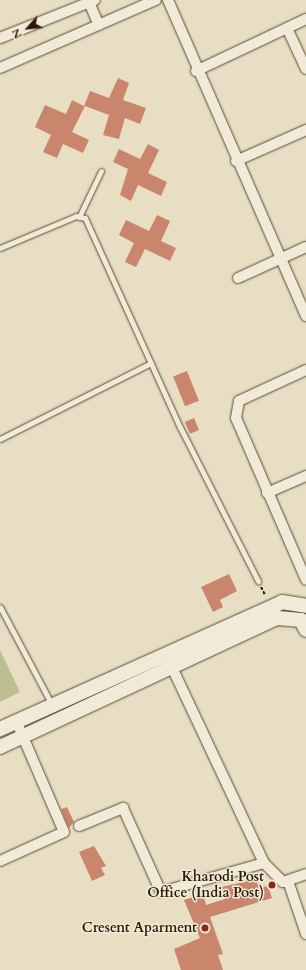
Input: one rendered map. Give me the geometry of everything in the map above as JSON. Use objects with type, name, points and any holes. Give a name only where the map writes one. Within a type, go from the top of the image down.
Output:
[{"type":"street","points":[[0,68],[156,0]]},
{"type":"street","points":[[168,0],[196,71],[306,316]]},
{"type":"street","points":[[0,38],[92,1],[99,25]]},
{"type":"street","points":[[196,71],[306,19]]},
{"type":"street","points":[[287,28],[306,69]]},
{"type":"street","points":[[236,161],[306,130]]},
{"type":"street","points":[[238,278],[306,247]]},
{"type":"street","points":[[306,370],[239,400],[236,418],[267,493],[306,580]]},
{"type":"street","points":[[267,493],[306,476]]},
{"type":"street","points":[[0,747],[197,657],[251,623],[272,607],[295,602],[306,606]]},
{"type":"street","points":[[0,728],[18,723],[166,653],[191,643],[251,623],[277,618],[304,620]]},
{"type":"street","points":[[191,643],[197,657]]},
{"type":"street","points":[[166,653],[264,863],[277,878],[288,881],[306,874]]},
{"type":"street","points":[[0,861],[64,832],[18,723]]},
{"type":"street","points":[[79,826],[123,808],[161,892],[264,863]]},
{"type":"street","points":[[288,881],[306,934]]},
{"type":"lane","points":[[79,217],[101,171]]},
{"type":"lane","points":[[0,248],[79,217],[85,218],[151,363],[258,581]]},
{"type":"lane","points":[[0,439],[151,363]]},
{"type":"lane","points":[[0,607],[60,720]]},
{"type":"path","points":[[258,581],[272,607]]},
{"type":"green space","points":[[0,650],[20,692],[0,702]]},
{"type":"building","points":[[118,78],[129,83],[123,100],[146,108],[140,124],[125,118],[119,139],[103,135],[109,115],[85,106],[72,132],[89,140],[83,153],[63,144],[57,158],[43,152],[51,135],[35,127],[45,105],[66,114],[72,100],[84,106],[90,91],[109,98]]},
{"type":"building","points":[[148,144],[159,150],[148,173],[167,182],[161,196],[138,185],[131,201],[120,195],[128,169],[113,162],[119,149],[140,159]]},
{"type":"building","points":[[157,215],[170,221],[161,241],[176,248],[170,261],[145,249],[136,267],[125,262],[134,243],[119,235],[126,220],[149,231]]},
{"type":"building","points":[[187,371],[199,401],[185,406],[173,377]]},
{"type":"building","points":[[194,418],[199,430],[190,434],[185,422]]},
{"type":"building","points":[[229,574],[237,591],[220,600],[223,607],[213,612],[201,587]]},
{"type":"building","points":[[67,807],[74,822],[69,828],[61,809]]},
{"type":"building","points":[[94,846],[106,866],[101,868],[105,875],[92,881],[79,852]]},
{"type":"building","points":[[256,879],[259,888],[268,886],[272,898],[210,917],[223,954],[218,955],[223,970],[181,970],[174,949],[200,938],[184,900],[203,894],[206,905],[225,899],[222,887]]},
{"type":"place","name":"Kharodi Post Office (India Post)","points":[[272,885]]},
{"type":"place","name":"Cresent Aparment","points":[[205,928]]}]
